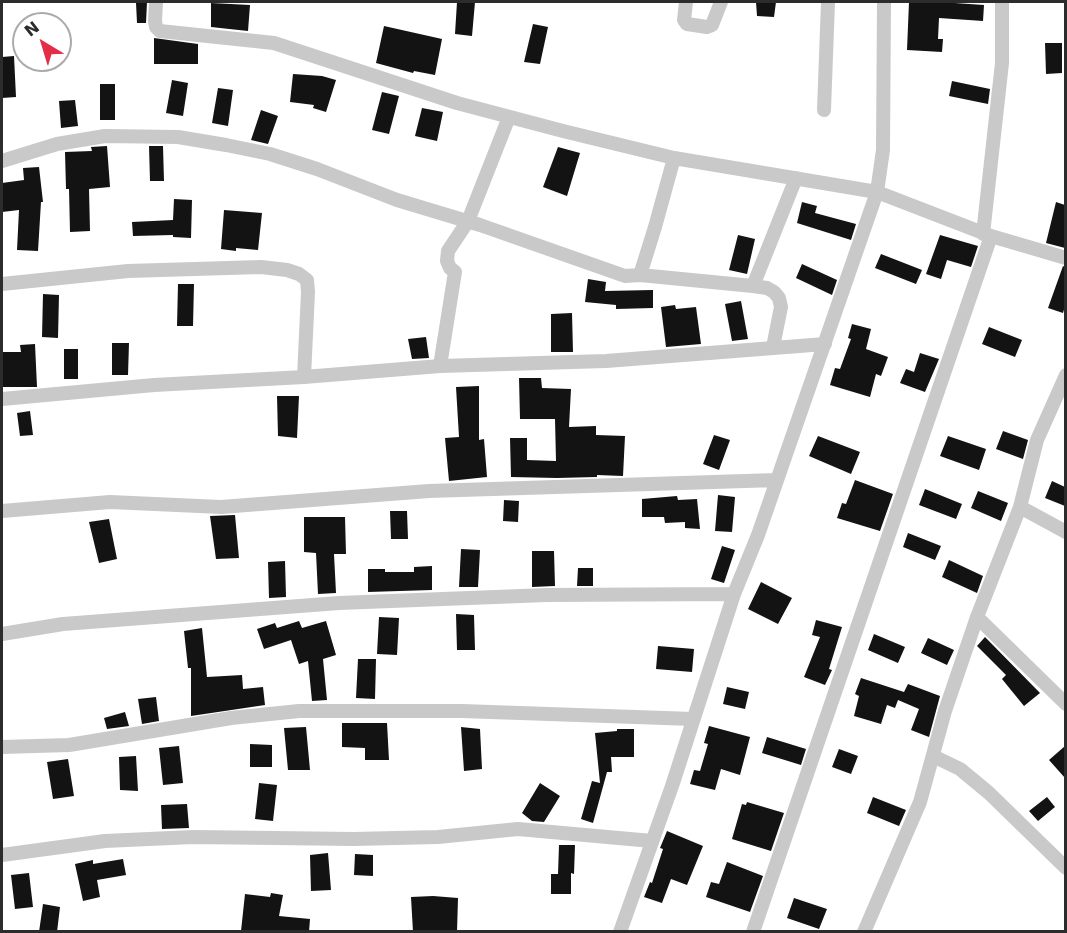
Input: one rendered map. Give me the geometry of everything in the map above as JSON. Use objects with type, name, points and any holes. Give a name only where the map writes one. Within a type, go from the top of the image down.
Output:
[{"type":"street","points":[[156,2],[155,21],[160,32],[274,43],[457,103],[674,158],[877,192],[987,235],[1065,258]]},
{"type":"street","points":[[686,2],[684,20],[687,24],[707,27],[712,24],[721,2]]},
{"type":"street","points":[[824,110],[828,2]]},
{"type":"street","points":[[620,932],[734,594],[758,534],[877,192],[883,150],[884,2]]},
{"type":"street","points":[[753,932],[987,235],[1002,63],[1002,2]]},
{"type":"street","points":[[440,366],[454,272],[447,261],[448,252],[468,221],[509,117]]},
{"type":"street","points":[[2,161],[57,144],[105,136],[178,137],[270,154],[317,169],[397,200],[468,221],[625,276],[640,275],[767,288],[779,298],[781,307],[773,347]]},
{"type":"street","points":[[640,275],[674,158]]},
{"type":"street","points":[[753,286],[796,178]]},
{"type":"street","points":[[2,284],[128,271],[261,267],[287,270],[307,279],[304,377]]},
{"type":"street","points":[[2,399],[154,385],[304,377],[440,366],[606,361],[825,344]]},
{"type":"street","points":[[864,932],[920,802],[945,711],[977,617],[1020,507],[1037,440],[1065,375]]},
{"type":"street","points":[[2,511],[110,502],[221,507],[429,491],[777,480]]},
{"type":"street","points":[[1020,507],[1065,532]]},
{"type":"street","points":[[2,634],[63,624],[339,603],[547,595],[734,594]]},
{"type":"street","points":[[977,617],[1065,704]]},
{"type":"street","points":[[2,747],[69,745],[231,718],[299,711],[462,711],[693,719]]},
{"type":"street","points":[[933,756],[960,769],[989,793],[1065,868]]},
{"type":"street","points":[[2,855],[105,841],[193,837],[428,838],[519,829],[652,841]]},
{"type":"building","points":[[147,2],[146,23],[137,23],[136,3]]},
{"type":"building","points":[[457,2],[475,2],[472,36],[455,34]]},
{"type":"building","points":[[756,2],[776,2],[774,17],[757,16]]},
{"type":"building","points":[[909,2],[984,5],[983,21],[939,18],[938,39],[943,39],[942,52],[907,50]]},
{"type":"building","points":[[211,3],[250,5],[248,31],[211,27]]},
{"type":"building","points":[[533,24],[548,27],[540,64],[524,62]]},
{"type":"building","points":[[384,26],[442,39],[435,75],[414,71],[413,73],[376,63]]},
{"type":"building","points":[[154,38],[198,44],[198,64],[154,64]]},
{"type":"building","points":[[1045,43],[1062,43],[1062,73],[1046,74]]},
{"type":"building","points":[[12,56],[16,97],[2,98],[2,57]]},
{"type":"building","points":[[293,74],[322,76],[336,80],[326,112],[313,108],[314,105],[290,102]]},
{"type":"building","points":[[172,80],[188,83],[183,116],[166,113]]},
{"type":"building","points":[[952,81],[990,89],[988,104],[949,96]]},
{"type":"building","points":[[100,84],[115,84],[115,120],[100,120]]},
{"type":"building","points":[[218,88],[233,90],[228,126],[212,123]]},
{"type":"building","points":[[382,92],[399,96],[389,134],[372,130]]},
{"type":"building","points":[[75,100],[78,126],[61,128],[59,101]]},
{"type":"building","points":[[422,108],[443,112],[437,141],[415,136]]},
{"type":"building","points":[[261,110],[278,116],[268,144],[251,140]]},
{"type":"building","points":[[107,146],[110,187],[89,189],[90,231],[70,232],[65,152],[92,151],[91,147]]},
{"type":"building","points":[[149,146],[163,146],[164,181],[150,181]]},
{"type":"building","points":[[558,147],[580,153],[567,196],[543,187]]},
{"type":"building","points":[[39,167],[43,202],[41,202],[38,251],[17,250],[19,210],[2,212],[2,183],[24,180],[23,168]]},
{"type":"building","points":[[174,199],[192,200],[191,238],[173,237],[173,235],[133,236],[132,222],[173,220]]},
{"type":"building","points":[[802,202],[817,206],[815,213],[856,224],[851,240],[797,223]]},
{"type":"building","points":[[1056,202],[1065,205],[1065,248],[1046,243]]},
{"type":"building","points":[[224,210],[262,213],[258,250],[221,249]]},
{"type":"building","points":[[738,235],[755,239],[747,274],[729,270]]},
{"type":"building","points":[[940,235],[978,246],[971,267],[947,260],[941,279],[926,274]]},
{"type":"building","points":[[881,254],[922,270],[916,284],[875,268]]},
{"type":"building","points":[[802,264],[837,280],[832,295],[796,278]]},
{"type":"building","points":[[1063,266],[1065,267],[1065,306],[1063,313],[1048,308]]},
{"type":"building","points":[[588,279],[606,282],[605,291],[653,290],[653,308],[616,309],[616,305],[585,302]]},
{"type":"building","points":[[178,284],[194,284],[193,326],[177,326]]},
{"type":"building","points":[[43,294],[59,295],[58,338],[42,337]]},
{"type":"building","points":[[741,301],[748,339],[732,341],[725,304]]},
{"type":"building","points":[[675,305],[676,309],[696,307],[701,344],[666,347],[661,307]]},
{"type":"building","points":[[572,313],[573,352],[551,352],[551,314]]},
{"type":"building","points":[[852,324],[871,329],[866,349],[888,357],[881,376],[876,374],[870,397],[830,385],[835,368],[840,369],[851,339],[848,338]]},
{"type":"building","points":[[989,327],[1022,340],[1015,357],[982,344]]},
{"type":"building","points":[[426,337],[429,358],[412,359],[408,339]]},
{"type":"building","points":[[112,343],[129,343],[128,375],[112,375]]},
{"type":"building","points":[[35,344],[37,387],[2,387],[2,352],[21,352],[20,345]]},
{"type":"building","points":[[64,349],[78,349],[78,379],[64,379]]},
{"type":"building","points":[[920,353],[939,359],[925,392],[900,383],[906,369],[914,372]]},
{"type":"building","points":[[519,378],[541,378],[542,388],[571,389],[569,427],[596,426],[596,435],[625,436],[623,476],[511,477],[510,438],[527,438],[527,460],[556,461],[555,419],[520,419]]},
{"type":"building","points":[[479,386],[479,440],[484,439],[487,477],[449,481],[445,438],[459,437],[456,387]]},
{"type":"building","points":[[277,396],[299,396],[297,438],[278,436]]},
{"type":"building","points":[[30,411],[33,435],[20,436],[17,413]]},
{"type":"building","points":[[1003,431],[1028,440],[1023,459],[996,449]]},
{"type":"building","points":[[714,435],[730,440],[719,470],[703,464]]},
{"type":"building","points":[[818,436],[860,452],[851,474],[809,456]]},
{"type":"building","points":[[948,436],[986,449],[979,470],[940,456]]},
{"type":"building","points":[[855,480],[893,494],[880,531],[837,518],[842,503],[846,504]]},
{"type":"building","points":[[1052,481],[1065,487],[1065,506],[1045,498]]},
{"type":"building","points":[[925,489],[962,504],[956,519],[919,505]]},
{"type":"building","points":[[978,491],[1008,503],[1001,521],[971,508]]},
{"type":"building","points":[[718,495],[735,497],[732,532],[715,531]]},
{"type":"building","points":[[677,496],[678,500],[697,499],[700,529],[685,528],[685,522],[665,523],[664,517],[642,517],[642,499]]},
{"type":"building","points":[[504,500],[519,501],[518,522],[503,521]]},
{"type":"building","points":[[390,511],[407,511],[408,539],[391,539]]},
{"type":"building","points":[[235,515],[239,558],[216,559],[210,516]]},
{"type":"building","points":[[304,517],[345,517],[346,554],[334,554],[336,593],[318,594],[316,553],[304,552]]},
{"type":"building","points":[[109,519],[117,559],[99,563],[89,522]]},
{"type":"building","points":[[908,533],[941,546],[935,560],[903,547]]},
{"type":"building","points":[[722,546],[735,550],[724,583],[711,579]]},
{"type":"building","points":[[461,549],[480,550],[478,587],[459,587]]},
{"type":"building","points":[[532,551],[554,551],[555,586],[532,587]]},
{"type":"building","points":[[949,560],[983,576],[977,593],[942,577]]},
{"type":"building","points":[[285,561],[286,597],[269,598],[268,562]]},
{"type":"building","points":[[432,566],[432,590],[368,592],[368,569],[385,569],[385,572],[414,572],[414,567]]},
{"type":"building","points":[[578,568],[593,568],[593,586],[577,586]]},
{"type":"building","points":[[761,582],[792,598],[778,624],[748,609]]},
{"type":"building","points":[[456,614],[474,615],[475,650],[457,650]]},
{"type":"building","points":[[379,617],[399,618],[397,655],[377,654]]},
{"type":"building","points":[[816,620],[842,627],[829,669],[832,670],[825,685],[804,677],[820,637],[812,635]]},
{"type":"building","points":[[299,621],[302,628],[326,621],[336,655],[323,659],[327,700],[312,701],[308,661],[299,664],[291,640],[264,649],[257,629],[275,623],[277,628]]},
{"type":"building","points":[[202,628],[207,677],[242,675],[243,689],[263,687],[265,705],[191,716],[191,668],[188,668],[184,631]]},
{"type":"building","points":[[874,634],[905,647],[898,663],[868,650]]},
{"type":"building","points":[[985,637],[1040,693],[1024,706],[1002,679],[1006,675],[977,646]]},
{"type":"building","points":[[928,638],[954,650],[947,665],[921,653]]},
{"type":"building","points":[[658,646],[694,649],[692,672],[656,669]]},
{"type":"building","points":[[358,659],[376,659],[375,699],[356,698]]},
{"type":"building","points":[[861,678],[904,692],[908,684],[940,696],[929,737],[911,730],[919,709],[898,700],[895,708],[887,705],[881,724],[854,716],[859,696],[855,694]]},
{"type":"building","points":[[727,687],[749,692],[745,709],[723,704]]},
{"type":"building","points":[[156,697],[159,721],[142,724],[138,699]]},
{"type":"building","points":[[125,712],[129,726],[107,729],[104,718]]},
{"type":"building","points":[[342,723],[387,723],[389,760],[365,760],[365,748],[342,747]]},
{"type":"building","points":[[709,726],[750,737],[740,775],[721,769],[715,790],[690,784],[694,770],[700,771],[708,744],[704,743]]},
{"type":"building","points":[[306,727],[310,770],[288,770],[284,728]]},
{"type":"building","points":[[461,727],[480,729],[482,769],[464,771]]},
{"type":"building","points":[[617,729],[634,729],[634,757],[611,757],[612,772],[607,772],[593,823],[581,819],[592,781],[600,783],[595,733],[617,731]]},
{"type":"building","points":[[767,737],[806,749],[801,765],[762,753]]},
{"type":"building","points":[[250,744],[272,745],[272,767],[250,767]]},
{"type":"building","points":[[179,746],[183,783],[163,785],[159,748]]},
{"type":"building","points":[[1065,746],[1065,778],[1049,760]]},
{"type":"building","points":[[839,749],[858,756],[851,774],[832,767]]},
{"type":"building","points":[[136,756],[138,791],[120,790],[119,757]]},
{"type":"building","points":[[68,759],[74,796],[53,799],[47,762]]},
{"type":"building","points":[[259,783],[277,785],[273,821],[255,819]]},
{"type":"building","points":[[540,783],[560,796],[544,822],[532,821],[522,813]]},
{"type":"building","points":[[873,797],[906,810],[899,826],[867,813]]},
{"type":"building","points":[[1047,797],[1055,807],[1038,821],[1029,811]]},
{"type":"building","points":[[747,802],[784,813],[771,851],[732,839],[742,804],[746,805]]},
{"type":"building","points":[[187,804],[189,828],[162,829],[161,805]]},
{"type":"building","points":[[667,831],[703,846],[687,885],[671,879],[662,903],[644,897],[650,882],[652,883],[663,849],[660,848]]},
{"type":"building","points":[[559,845],[575,845],[571,894],[551,894],[551,874],[558,874]]},
{"type":"building","points":[[328,853],[331,890],[311,891],[310,855]]},
{"type":"building","points":[[355,854],[373,855],[373,876],[354,875]]},
{"type":"building","points":[[123,859],[126,875],[97,880],[100,897],[83,901],[75,864],[93,860],[93,864]]},
{"type":"building","points":[[727,862],[763,876],[750,912],[706,897],[711,882],[719,884]]},
{"type":"building","points":[[29,873],[33,907],[15,909],[11,875]]},
{"type":"building","points":[[271,893],[283,895],[279,916],[310,919],[309,932],[241,931],[245,894],[270,897]]},
{"type":"building","points":[[411,897],[458,898],[457,932],[413,932]]},
{"type":"building","points":[[794,898],[827,909],[819,929],[787,918]]},
{"type":"building","points":[[43,904],[60,907],[57,932],[39,932]]}]
